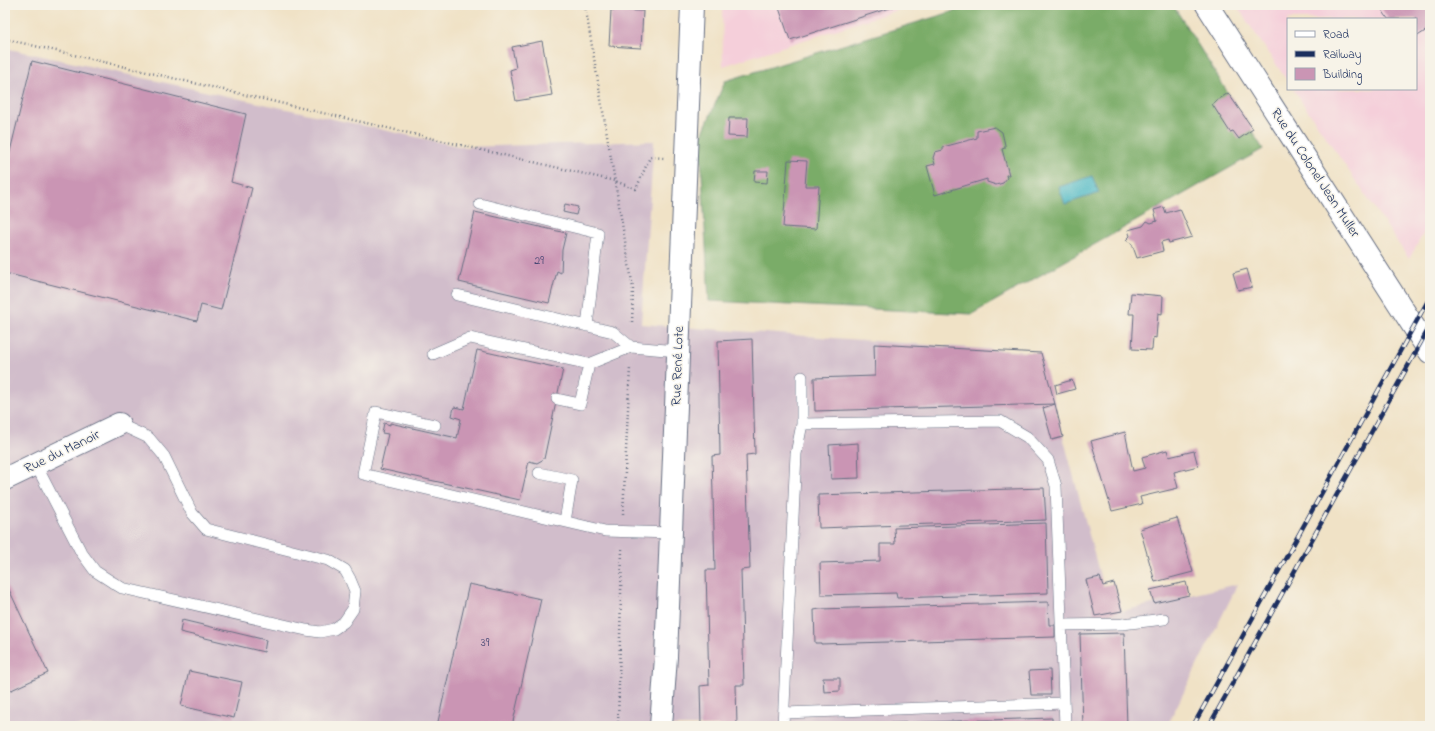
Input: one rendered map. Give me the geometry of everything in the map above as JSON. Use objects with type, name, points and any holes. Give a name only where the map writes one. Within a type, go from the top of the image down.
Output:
[{"type":"main road","name":"Rue René Lote","points":[[661,726],[666,657],[692,5]]},
{"type":"main road","name":"Rue du Colonel Jean Muller","points":[[1207,5],[1426,346]]},
{"type":"main road","name":"Rue du Manoir","points":[[5,479],[119,424]]},
{"type":"lane","points":[[480,204],[598,233],[587,326]]},
{"type":"lane","points":[[457,295],[613,332],[631,347]]},
{"type":"lane","points":[[433,354],[470,338],[589,364],[631,347],[678,351]]},
{"type":"lane","points":[[557,399],[580,404],[589,364]]},
{"type":"lane","points":[[783,726],[796,454],[802,424],[802,378]]},
{"type":"lane","points":[[435,425],[376,412],[363,474],[605,530],[671,533]]},
{"type":"lane","points":[[802,424],[1000,421],[1027,437],[1048,460],[1056,486],[1065,726]]},
{"type":"lane","points":[[36,464],[81,552],[95,571],[122,588],[320,632],[334,629],[349,617],[353,609],[355,591],[345,570],[328,560],[206,529],[192,513],[164,456],[150,438],[119,424]]},
{"type":"lane","points":[[539,473],[572,480],[565,521]]},
{"type":"lane","points":[[1061,625],[1122,624],[1164,619]]},
{"type":"lane","points":[[784,713],[1064,704]]},
{"type":"path","points":[[5,39],[615,181],[636,189],[650,157],[686,160]]},
{"type":"shaded area","points":[[722,5],[913,5],[723,66]]},
{"type":"shaded area","points":[[1236,5],[1430,5],[1430,222],[1409,259],[1294,90],[1417,90],[1417,18],[1287,18],[1287,81]]},
{"type":"shaded area","points":[[5,48],[462,147],[654,141],[641,324],[1041,353],[1110,614],[1238,584],[1167,726],[5,726]]},
{"type":"green space","points":[[974,5],[1173,5],[1263,149],[972,314],[709,301],[700,139],[725,81]]},
{"type":"water","points":[[1092,176],[1099,193],[1065,204],[1059,187]]},
{"type":"building","points":[[778,5],[899,5],[790,40]]},
{"type":"building","points":[[1379,5],[1430,5],[1430,28],[1417,36],[1417,18],[1387,18]]},
{"type":"building","points":[[611,10],[643,11],[641,48],[609,46]]},
{"type":"building","points":[[542,41],[552,95],[516,101],[510,70],[516,68],[512,47]]},
{"type":"building","points":[[32,61],[246,114],[231,182],[252,188],[221,310],[201,305],[197,321],[5,273],[5,172]]},
{"type":"building","points":[[1228,93],[1253,129],[1239,139],[1233,131],[1230,132],[1212,104]]},
{"type":"building","points":[[729,118],[748,118],[747,137],[728,136]]},
{"type":"building","points":[[995,127],[1002,132],[1005,145],[1005,148],[1002,149],[1009,175],[1006,175],[1007,178],[1003,183],[996,185],[987,182],[987,179],[935,195],[927,166],[935,164],[933,158],[935,152],[943,150],[943,147],[977,138],[977,131]]},
{"type":"building","points":[[788,160],[807,161],[805,186],[819,186],[816,229],[783,227]]},
{"type":"building","points":[[755,171],[768,171],[767,183],[754,182]]},
{"type":"building","points":[[565,204],[578,207],[576,215],[563,212]]},
{"type":"building","points":[[1164,207],[1166,213],[1180,209],[1192,237],[1169,243],[1168,240],[1161,242],[1163,251],[1137,258],[1132,244],[1126,240],[1130,236],[1128,230],[1143,226],[1147,221],[1151,223],[1157,221],[1154,210]]},
{"type":"building","points":[[475,212],[566,233],[562,250],[561,273],[557,271],[549,303],[459,282]]},
{"type":"building","points":[[1247,269],[1252,287],[1238,290],[1233,273]]},
{"type":"building","points":[[1131,293],[1163,296],[1162,314],[1158,313],[1156,338],[1153,337],[1152,350],[1132,349],[1134,314],[1129,314]]},
{"type":"building","points":[[752,339],[755,454],[746,455],[750,569],[741,570],[744,685],[736,685],[737,726],[701,726],[700,686],[709,685],[706,570],[715,570],[712,456],[720,455],[718,341]]},
{"type":"building","points":[[874,344],[1041,353],[1055,404],[815,411],[814,378],[875,376]]},
{"type":"building","points":[[477,350],[563,369],[544,459],[537,463],[529,461],[520,500],[380,469],[388,434],[382,433],[384,423],[390,425],[390,423],[457,438],[461,419],[452,416],[454,407],[464,409]]},
{"type":"building","points":[[1072,380],[1075,389],[1057,394],[1055,385]]},
{"type":"building","points":[[1055,404],[1063,437],[1052,440],[1043,408]]},
{"type":"building","points":[[1125,432],[1133,471],[1145,468],[1142,457],[1167,450],[1169,457],[1194,451],[1198,466],[1174,472],[1178,488],[1140,497],[1142,504],[1112,511],[1091,441]]},
{"type":"building","points":[[858,443],[859,478],[831,479],[829,445]]},
{"type":"building","points":[[1044,488],[1046,520],[819,528],[818,495]]},
{"type":"building","points":[[1177,518],[1193,572],[1155,582],[1140,529]]},
{"type":"building","points":[[1046,523],[1048,593],[897,598],[896,593],[821,595],[820,563],[880,561],[880,544],[895,544],[894,528]]},
{"type":"building","points":[[1100,577],[1103,586],[1114,583],[1122,611],[1095,616],[1086,580]]},
{"type":"building","points":[[5,581],[48,673],[5,693]]},
{"type":"building","points":[[1186,582],[1189,595],[1154,603],[1150,590]]},
{"type":"building","points":[[469,584],[541,599],[512,726],[437,726]]},
{"type":"building","points":[[1048,602],[1049,625],[1055,625],[1055,637],[815,643],[814,610]]},
{"type":"building","points":[[182,620],[266,640],[264,652],[180,632]]},
{"type":"building","points":[[1124,633],[1127,726],[1083,726],[1080,634]]},
{"type":"building","points":[[1050,670],[1051,695],[1031,695],[1029,671]]},
{"type":"building","points":[[189,671],[242,682],[234,718],[181,706]]},
{"type":"building","points":[[823,678],[840,678],[840,691],[824,692]]},
{"type":"building","points":[[1052,718],[1052,726],[832,726],[832,725]]},
{"type":"railway","points":[[1193,726],[1430,297]]},
{"type":"railway","points":[[1209,726],[1430,326]]}]
